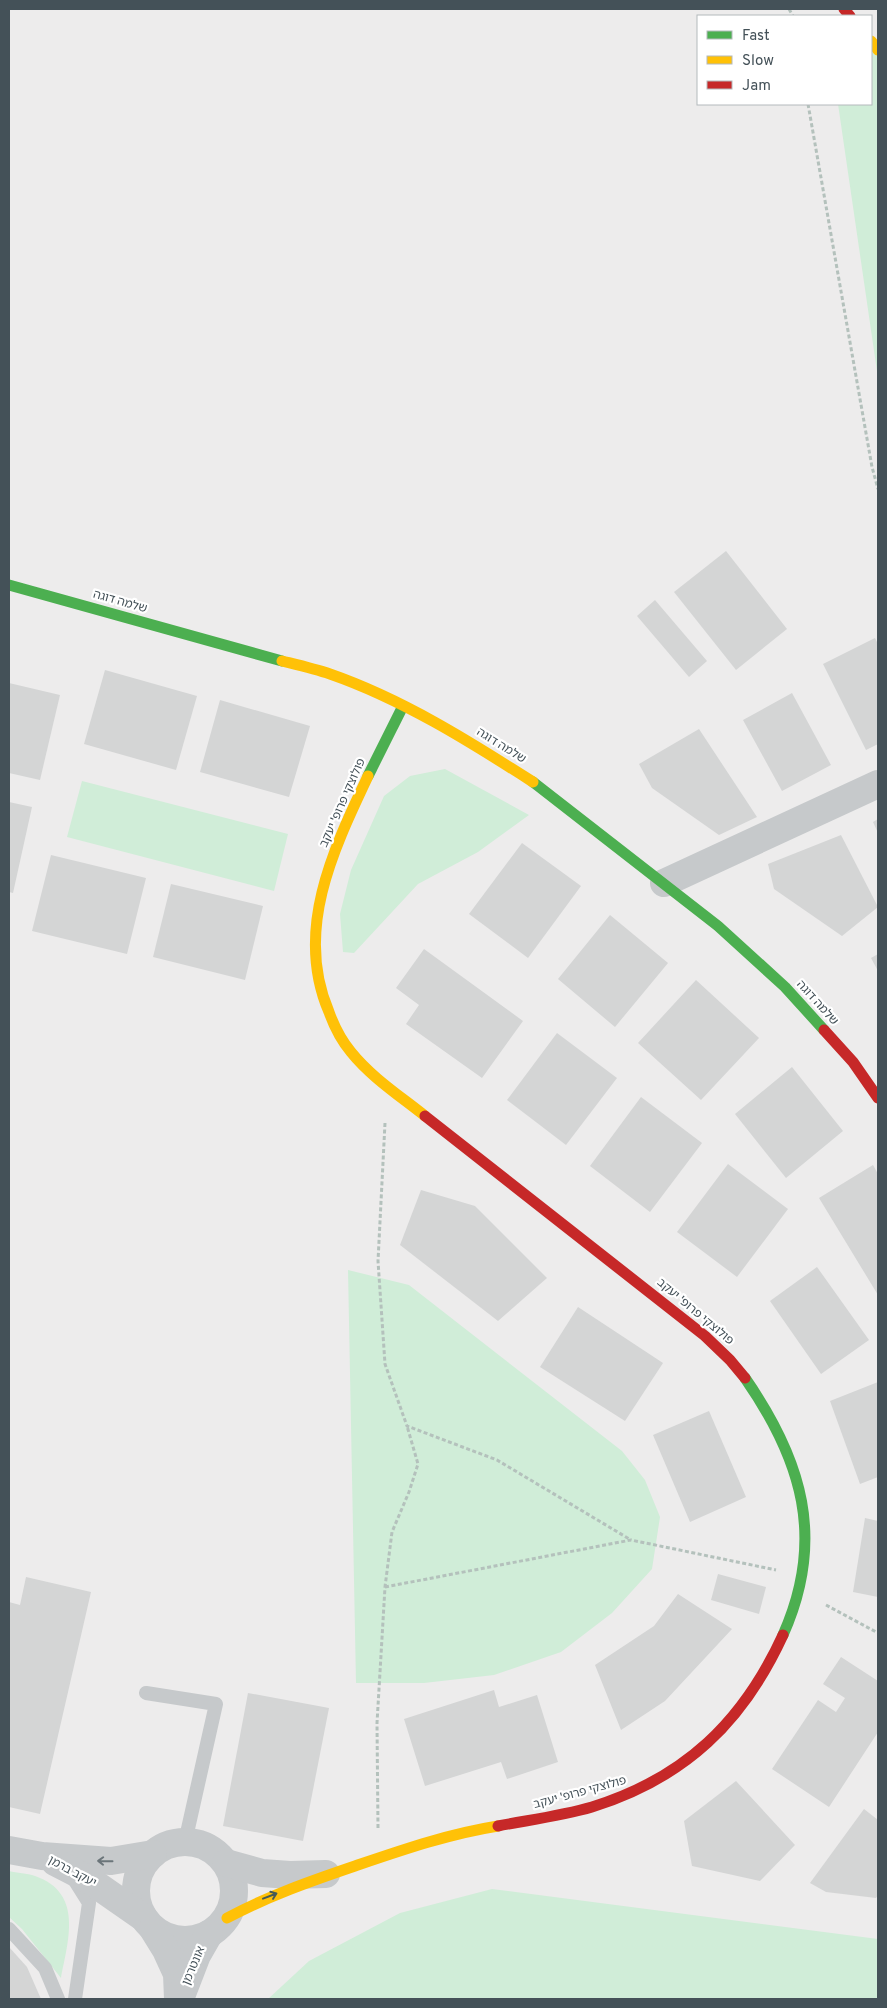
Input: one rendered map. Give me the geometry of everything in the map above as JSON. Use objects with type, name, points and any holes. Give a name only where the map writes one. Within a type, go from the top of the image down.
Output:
[{"type":"main road","name":"שלמה דוגה","points":[[9,585],[330,674],[377,693],[476,746],[543,788],[718,926],[785,987],[853,1062],[878,1098]]},
{"type":"main road","name":"פולוצקי פרופ' יעקב","points":[[218,1926],[258,1900],[378,1857],[445,1836],[557,1815],[600,1804],[635,1792],[665,1776],[696,1756],[730,1722],[758,1685],[780,1643],[804,1576],[805,1544],[802,1500],[790,1462],[777,1431],[759,1398],[739,1370],[716,1346],[672,1309],[387,1088],[360,1062],[344,1041],[327,1007],[318,976],[314,947],[317,915],[321,898],[343,830],[403,706]]},
{"type":"street","points":[[664,883],[878,784]]},
{"type":"street","points":[[185,1842],[202,1845],[213,1851],[226,1863],[232,1878],[234,1895],[218,1926],[200,1939],[184,1941],[168,1938],[148,1923],[136,1900],[137,1882],[142,1867],[153,1854],[168,1845],[185,1842]]},
{"type":"street","points":[[9,1850],[42,1856]]},
{"type":"street","name":"יעקב ברמן","points":[[42,1856],[111,1861],[153,1854]]},
{"type":"street","name":"יעקב ברמן","points":[[42,1856],[88,1879],[148,1923]]},
{"type":"street","points":[[226,1863],[262,1873],[290,1875],[330,1874]]},
{"type":"street","name":"אונטרמן","points":[[148,1923],[166,1950],[177,1974],[179,1999]]},
{"type":"street","name":"אונטרמן","points":[[179,1999],[197,1955],[218,1926]]},
{"type":"lane","points":[[146,1693],[216,1704],[185,1842]]},
{"type":"lane","points":[[68,1869],[89,1903],[75,1999]]},
{"type":"lane","points":[[9,1929],[45,1968],[58,1999]]},
{"type":"path","points":[[808,105],[872,468],[878,489]]},
{"type":"path","points":[[378,1857],[377,1723],[385,1587],[392,1532],[409,1492],[418,1464],[385,1364],[378,1261],[387,1088]]},
{"type":"path","points":[[407,1426],[496,1460],[631,1540],[804,1576]]},
{"type":"path","points":[[385,1587],[631,1540]]},
{"type":"path","points":[[799,1591],[878,1633]]},
{"type":"green space","points":[[872,38],[878,45],[878,378],[838,105],[872,105]]},
{"type":"green space","points":[[445,769],[529,815],[478,852],[418,884],[354,953],[343,952],[340,914],[351,870],[384,796],[410,776]]},
{"type":"green space","points":[[82,781],[288,834],[274,891],[67,837]]},
{"type":"green space","points":[[348,1270],[409,1285],[622,1451],[645,1480],[660,1517],[652,1569],[612,1613],[561,1652],[494,1675],[424,1683],[356,1683]]},
{"type":"green space","points":[[9,1871],[32,1875],[50,1884],[61,1894],[67,1906],[69,1934],[61,1978],[22,1929],[9,1917]]},
{"type":"green space","points":[[492,1889],[878,1939],[878,1999],[268,1999],[309,1961],[400,1913]]},
{"type":"building","points":[[726,551],[787,629],[736,670],[674,592]]},
{"type":"building","points":[[655,600],[707,661],[689,677],[637,616]]},
{"type":"building","points":[[875,638],[878,644],[878,744],[866,750],[823,664]]},
{"type":"building","points":[[105,670],[197,696],[176,770],[84,744]]},
{"type":"building","points":[[9,683],[60,695],[40,780],[9,773]]},
{"type":"building","points":[[792,693],[831,765],[782,791],[743,720]]},
{"type":"building","points":[[220,700],[310,726],[289,797],[200,772]]},
{"type":"building","points":[[699,729],[757,817],[719,835],[652,788],[639,764]]},
{"type":"building","points":[[9,802],[32,807],[13,893],[9,892]]},
{"type":"building","points":[[878,819],[878,833],[873,822]]},
{"type":"building","points":[[841,835],[878,907],[842,936],[774,889],[768,864]]},
{"type":"building","points":[[522,843],[581,886],[528,958],[469,914]]},
{"type":"building","points":[[51,855],[146,878],[127,954],[32,931]]},
{"type":"building","points":[[171,884],[263,906],[245,980],[153,957]]},
{"type":"building","points":[[610,915],[668,963],[615,1027],[558,979]]},
{"type":"building","points":[[424,949],[523,1021],[482,1078],[406,1024],[419,1005],[396,988]]},
{"type":"building","points":[[878,954],[878,971],[871,958]]},
{"type":"building","points":[[696,980],[759,1038],[701,1100],[638,1043]]},
{"type":"building","points":[[557,1033],[617,1078],[566,1145],[507,1100]]},
{"type":"building","points":[[792,1067],[843,1131],[786,1178],[735,1114]]},
{"type":"building","points":[[641,1097],[702,1143],[650,1212],[590,1166]]},
{"type":"building","points":[[728,1164],[788,1209],[737,1277],[677,1232]]},
{"type":"building","points":[[873,1165],[878,1174],[878,1295],[819,1198]]},
{"type":"building","points":[[421,1190],[475,1206],[547,1278],[498,1321],[400,1245]]},
{"type":"building","points":[[817,1267],[869,1340],[821,1374],[770,1301]]},
{"type":"building","points":[[578,1307],[663,1363],[625,1421],[540,1367]]},
{"type":"building","points":[[878,1382],[878,1477],[860,1484],[830,1401]]},
{"type":"building","points":[[709,1411],[746,1497],[690,1522],[653,1435]]},
{"type":"building","points":[[865,1518],[878,1521],[878,1597],[853,1592]]},
{"type":"building","points":[[718,1574],[766,1587],[759,1614],[711,1600]]},
{"type":"building","points":[[26,1577],[91,1592],[40,1814],[9,1807],[9,1602],[20,1605]]},
{"type":"building","points":[[678,1594],[732,1629],[665,1701],[621,1730],[595,1665],[654,1626]]},
{"type":"building","points":[[841,1657],[878,1681],[878,1732],[829,1807],[772,1769],[818,1700],[836,1712],[845,1698],[823,1684]]},
{"type":"building","points":[[494,1690],[499,1707],[537,1695],[558,1762],[507,1779],[501,1762],[425,1786],[404,1719]]},
{"type":"building","points":[[248,1693],[329,1708],[303,1841],[223,1826]]},
{"type":"building","points":[[736,1781],[795,1845],[760,1881],[692,1866],[684,1821]]},
{"type":"building","points":[[864,1809],[878,1820],[878,1895],[876,1898],[826,1892],[810,1883]]},
{"type":"building","points":[[9,1947],[27,1967],[41,1999],[9,1999]]},
{"type":"traffic: fast","points":[[9,585],[282,661]]},
{"type":"traffic: fast","points":[[368,776],[403,706]]},
{"type":"traffic: fast","points":[[533,782],[718,926],[785,987],[824,1030]]},
{"type":"traffic: fast","points":[[745,1378],[781,1439],[793,1470],[801,1501],[805,1533],[803,1566],[796,1600],[783,1635]]},
{"type":"traffic: slow","points":[[872,42],[878,50]]},
{"type":"traffic: slow","points":[[282,661],[330,674],[409,708],[460,736],[533,782]]},
{"type":"traffic: slow","points":[[368,776],[342,833],[322,891],[315,951],[319,982],[333,1022],[351,1052],[377,1078],[425,1116]]},
{"type":"traffic: slow","points":[[227,1918],[290,1889],[322,1877],[408,1848],[479,1829],[498,1826]]},
{"type":"traffic: jam","points":[[844,9],[849,15]]},
{"type":"traffic: jam","points":[[824,1030],[853,1062],[878,1098]]},
{"type":"traffic: jam","points":[[425,1116],[705,1336],[730,1360],[745,1378]]},
{"type":"traffic: jam","points":[[498,1826],[592,1807],[625,1795],[683,1763],[730,1720],[767,1666],[783,1635]]}]
